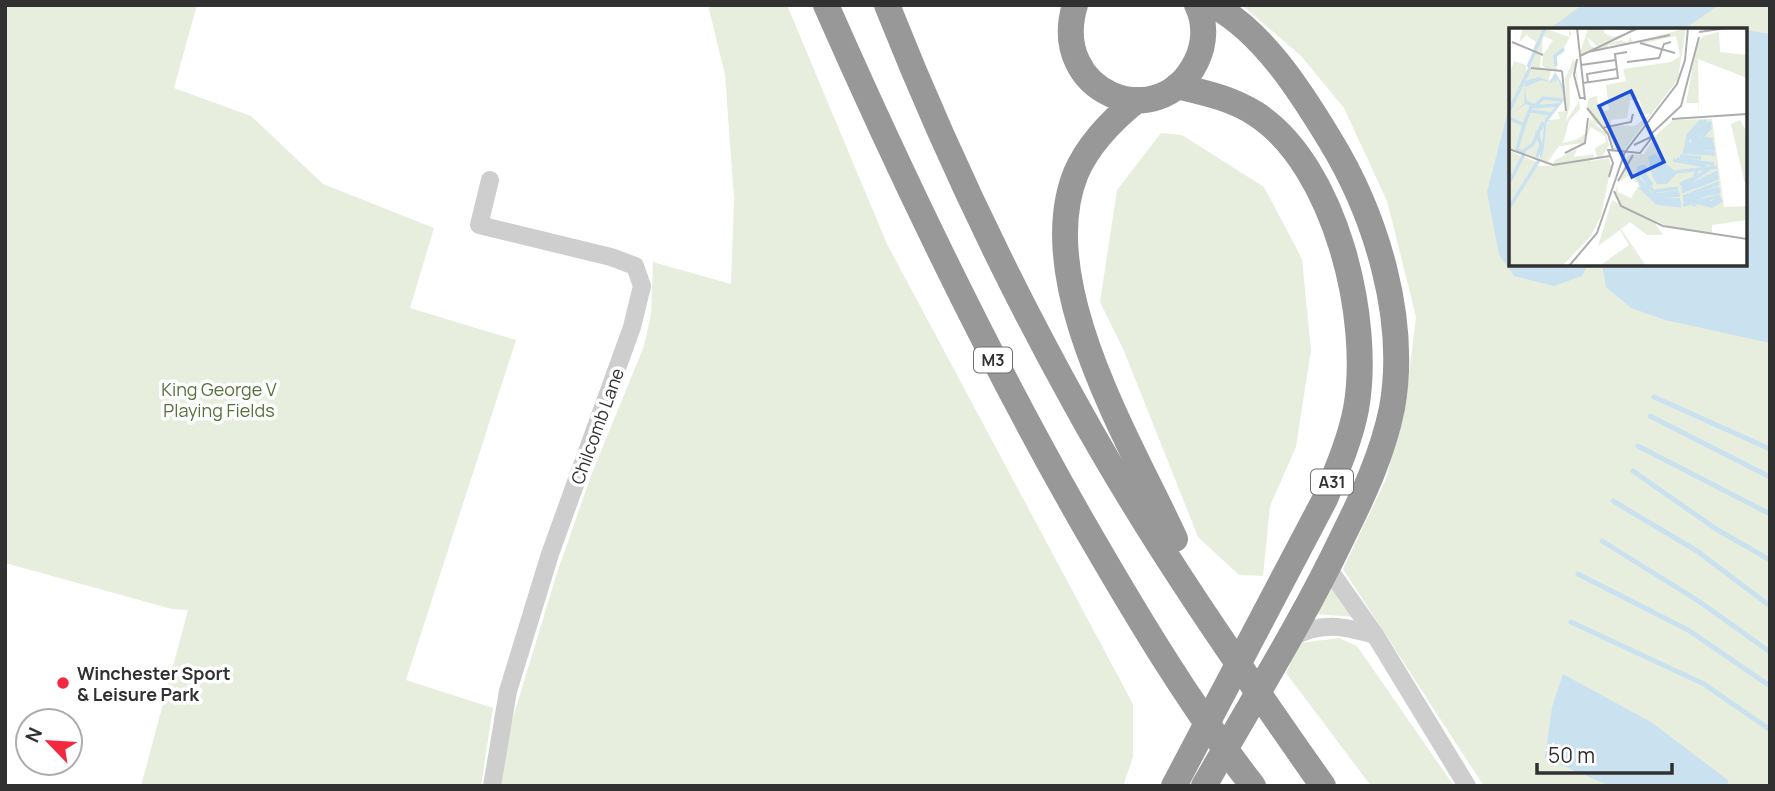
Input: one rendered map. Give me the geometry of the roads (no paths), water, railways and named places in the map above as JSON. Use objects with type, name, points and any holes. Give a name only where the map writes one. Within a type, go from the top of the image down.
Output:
[{"type":"highway","name":"M3","points":[[827,5],[884,136],[973,322],[1121,589],[1247,778]]},
{"type":"highway","points":[[887,5],[970,198],[1075,404],[1222,640],[1323,786]]},
{"type":"highway","points":[[1074,5],[1069,24],[1070,47],[1079,68],[1094,86],[1114,97],[1137,100],[1158,96],[1177,86],[1191,72],[1200,53],[1204,33],[1198,5]]},
{"type":"highway","name":"A31","points":[[1204,786],[1328,568],[1378,457],[1392,408],[1396,364],[1392,315],[1382,268],[1346,166],[1321,125],[1264,49],[1229,14],[1213,5]]},
{"type":"highway","name":"A31","points":[[1174,786],[1325,499],[1344,452],[1356,408],[1360,362],[1350,276],[1335,230],[1306,169],[1285,139],[1259,116],[1229,99],[1177,86]]},
{"type":"highway","points":[[1137,100],[1111,122],[1087,151],[1076,174],[1068,208],[1066,249],[1070,284],[1082,334],[1100,377],[1222,640]]},
{"type":"street","name":"Chilcomb Lane","points":[[489,180],[479,225],[611,257],[635,266],[642,286],[632,327],[550,554],[508,691],[492,786]]},
{"type":"street","points":[[1328,568],[1375,635],[1467,786]]},
{"type":"street","points":[[1288,639],[1309,628],[1337,625],[1375,635]]},
{"type":"water","points":[[1582,5],[1719,5],[1686,28],[1551,28]]},
{"type":"water","points":[[1747,30],[1770,34],[1770,343],[1665,320],[1631,308],[1606,287],[1602,266],[1747,266]]},
{"type":"water","points":[[1509,107],[1509,266],[1587,266],[1582,276],[1554,286],[1514,276],[1499,255],[1487,192]]},
{"type":"water","points":[[1563,674],[1651,722],[1728,780],[1728,786],[1610,786],[1545,758],[1552,707]]},
{"type":"waterway","points":[[1654,397],[1770,449]]},
{"type":"waterway","points":[[1650,416],[1770,477]]},
{"type":"waterway","points":[[1638,446],[1770,514]]},
{"type":"waterway","points":[[1633,471],[1716,529],[1770,560]]},
{"type":"waterway","points":[[1613,501],[1697,551],[1770,606]]},
{"type":"waterway","points":[[1602,541],[1700,602],[1770,652]]},
{"type":"waterway","points":[[1578,574],[1688,630],[1770,686]]},
{"type":"waterway","points":[[1571,622],[1704,684],[1769,729]]},
{"type":"place","name":"Winchester Sport & Leisure Park","points":[[63,683]]},
{"type":"park label","name":"King George V Playing Fields","points":[[219,399]]}]
